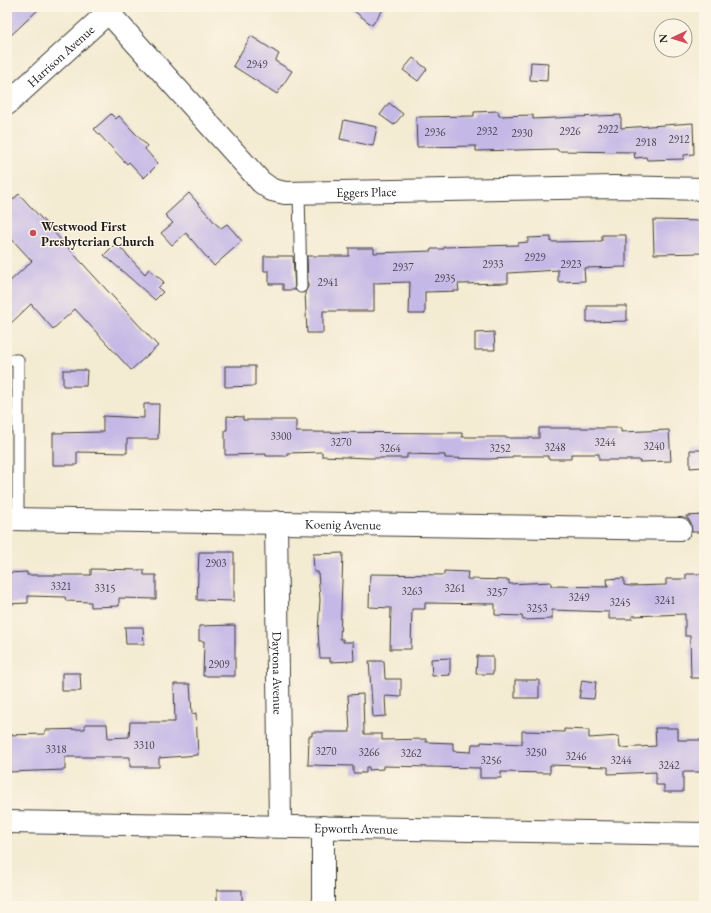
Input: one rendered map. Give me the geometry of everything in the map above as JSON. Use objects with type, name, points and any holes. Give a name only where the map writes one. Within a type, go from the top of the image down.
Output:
[{"type":"street","name":"Harrison Avenue","points":[[7,104],[111,10]]},
{"type":"street","name":"Eggers Place","points":[[111,10],[261,182],[272,190],[286,193],[299,193],[614,187],[704,189]]},
{"type":"street","name":"Koenig Avenue","points":[[13,519],[680,529]]},
{"type":"street","name":"Daytona Avenue","points":[[276,522],[280,825]]},
{"type":"street","name":"Epworth Avenue","points":[[7,822],[280,825],[704,834]]},
{"type":"street","points":[[323,827],[323,906]]},
{"type":"lane","points":[[299,193],[301,287]]},
{"type":"lane","points":[[7,360],[18,360],[13,519]]},
{"type":"building","points":[[7,7],[41,7],[7,39]]},
{"type":"building","points":[[349,7],[385,7],[372,25]]},
{"type":"building","points":[[251,36],[279,54],[275,61],[292,71],[277,94],[233,66]]},
{"type":"building","points":[[413,58],[427,69],[418,81],[403,70]]},
{"type":"building","points":[[531,62],[548,63],[547,81],[530,80]]},
{"type":"building","points":[[389,103],[403,114],[394,125],[380,115]]},
{"type":"building","points":[[498,111],[499,116],[533,115],[533,119],[621,115],[621,128],[693,123],[694,154],[684,155],[684,159],[647,160],[646,157],[635,158],[634,152],[558,151],[557,149],[476,151],[476,146],[417,147],[416,117],[474,116],[474,112]]},
{"type":"building","points":[[111,114],[116,119],[119,116],[147,146],[145,149],[158,164],[144,178],[129,162],[127,164],[94,129]]},
{"type":"building","points":[[344,120],[377,127],[373,146],[340,139]]},
{"type":"building","points":[[189,193],[216,224],[221,228],[227,224],[242,241],[214,266],[186,233],[172,245],[161,233],[173,223],[165,215]]},
{"type":"building","points":[[19,194],[158,346],[131,370],[75,309],[53,329],[31,304],[7,327],[7,284],[32,261],[7,234],[7,205]]},
{"type":"building","points":[[653,220],[704,221],[704,253],[654,254]]},
{"type":"building","points":[[602,235],[626,235],[626,267],[584,268],[585,281],[558,282],[558,270],[508,273],[508,283],[458,284],[459,291],[425,292],[425,314],[409,314],[410,282],[374,283],[374,311],[323,311],[323,333],[307,333],[305,292],[308,287],[307,256],[349,256],[349,248],[374,248],[374,253],[431,251],[431,249],[444,249],[444,247],[518,245],[518,243],[528,242],[528,238],[551,237],[551,242],[602,241]]},
{"type":"building","points":[[116,243],[145,274],[149,269],[164,282],[158,288],[163,292],[155,300],[104,255]]},
{"type":"building","points":[[264,256],[293,256],[295,290],[283,290],[283,284],[269,284],[269,271],[264,271]]},
{"type":"building","points":[[587,306],[627,306],[627,321],[587,322]]},
{"type":"building","points":[[494,332],[495,350],[475,350],[475,333]]},
{"type":"building","points":[[225,366],[255,366],[255,386],[225,387]]},
{"type":"building","points":[[63,370],[87,370],[86,386],[63,386]]},
{"type":"building","points":[[144,404],[159,404],[158,439],[127,439],[127,453],[77,452],[77,465],[53,465],[53,433],[103,432],[103,416],[144,418]]},
{"type":"building","points":[[227,416],[243,417],[243,420],[296,420],[296,432],[462,433],[462,437],[539,438],[539,428],[621,428],[621,432],[669,430],[671,461],[639,462],[639,460],[599,460],[599,454],[571,454],[571,459],[548,459],[548,456],[512,456],[512,458],[488,459],[445,458],[445,455],[407,454],[407,458],[368,458],[322,456],[322,452],[287,453],[287,456],[266,456],[266,454],[225,455],[225,430],[227,430]]},
{"type":"building","points":[[690,450],[704,450],[704,467],[690,468]]},
{"type":"building","points":[[704,515],[704,532],[692,532],[691,523],[686,516]]},
{"type":"building","points":[[199,552],[234,552],[234,601],[197,600]]},
{"type":"building","points":[[343,553],[340,639],[343,639],[343,642],[353,642],[354,661],[330,662],[330,658],[320,658],[318,632],[320,600],[318,572],[314,572],[313,554]]},
{"type":"building","points":[[91,569],[144,570],[144,575],[156,575],[156,599],[119,598],[119,606],[91,607],[91,602],[66,601],[65,597],[28,596],[28,603],[7,604],[7,573],[27,572],[27,575],[91,575]]},
{"type":"building","points":[[444,571],[468,572],[467,579],[509,580],[509,584],[551,582],[551,586],[608,587],[607,579],[624,578],[624,585],[631,586],[666,585],[666,579],[686,579],[686,574],[704,574],[704,678],[691,678],[690,636],[685,636],[685,614],[632,616],[632,619],[609,619],[609,612],[552,610],[552,619],[523,620],[522,616],[495,615],[495,604],[425,603],[425,609],[412,609],[411,649],[390,649],[391,608],[369,607],[370,574],[444,575]]},
{"type":"building","points":[[235,625],[235,676],[203,676],[204,641],[199,641],[199,626]]},
{"type":"building","points":[[125,627],[143,627],[144,644],[126,644]]},
{"type":"building","points":[[477,656],[493,656],[493,674],[476,674]]},
{"type":"building","points":[[450,658],[450,675],[432,676],[431,659]]},
{"type":"building","points":[[369,661],[384,661],[385,679],[401,679],[401,697],[385,696],[386,716],[373,717]]},
{"type":"building","points":[[62,673],[80,673],[81,691],[62,691]]},
{"type":"building","points":[[515,680],[539,680],[539,698],[515,698]]},
{"type":"building","points":[[582,680],[596,682],[594,699],[579,698]]},
{"type":"building","points":[[174,684],[190,684],[192,714],[196,713],[198,755],[159,758],[159,767],[130,767],[130,757],[65,757],[65,770],[7,772],[7,735],[45,734],[45,730],[85,729],[85,724],[107,724],[108,738],[129,737],[130,722],[175,722]]},
{"type":"building","points":[[363,694],[364,734],[382,734],[382,740],[426,739],[426,742],[453,743],[453,751],[471,752],[472,744],[481,744],[481,742],[522,744],[522,731],[564,732],[564,729],[589,730],[589,738],[619,736],[620,748],[656,746],[655,728],[678,728],[678,740],[704,740],[704,772],[683,772],[683,792],[664,792],[664,785],[656,785],[656,772],[608,774],[608,767],[550,765],[550,773],[501,772],[501,778],[480,778],[480,768],[383,766],[383,769],[369,770],[369,767],[366,767],[366,773],[353,773],[353,766],[308,765],[309,736],[312,736],[312,732],[350,732],[348,695]]},
{"type":"building","points":[[217,890],[242,890],[242,906],[217,906]]},
{"type":"place","name":"Westwood First Presbyterian Church","points":[[33,233]]}]
